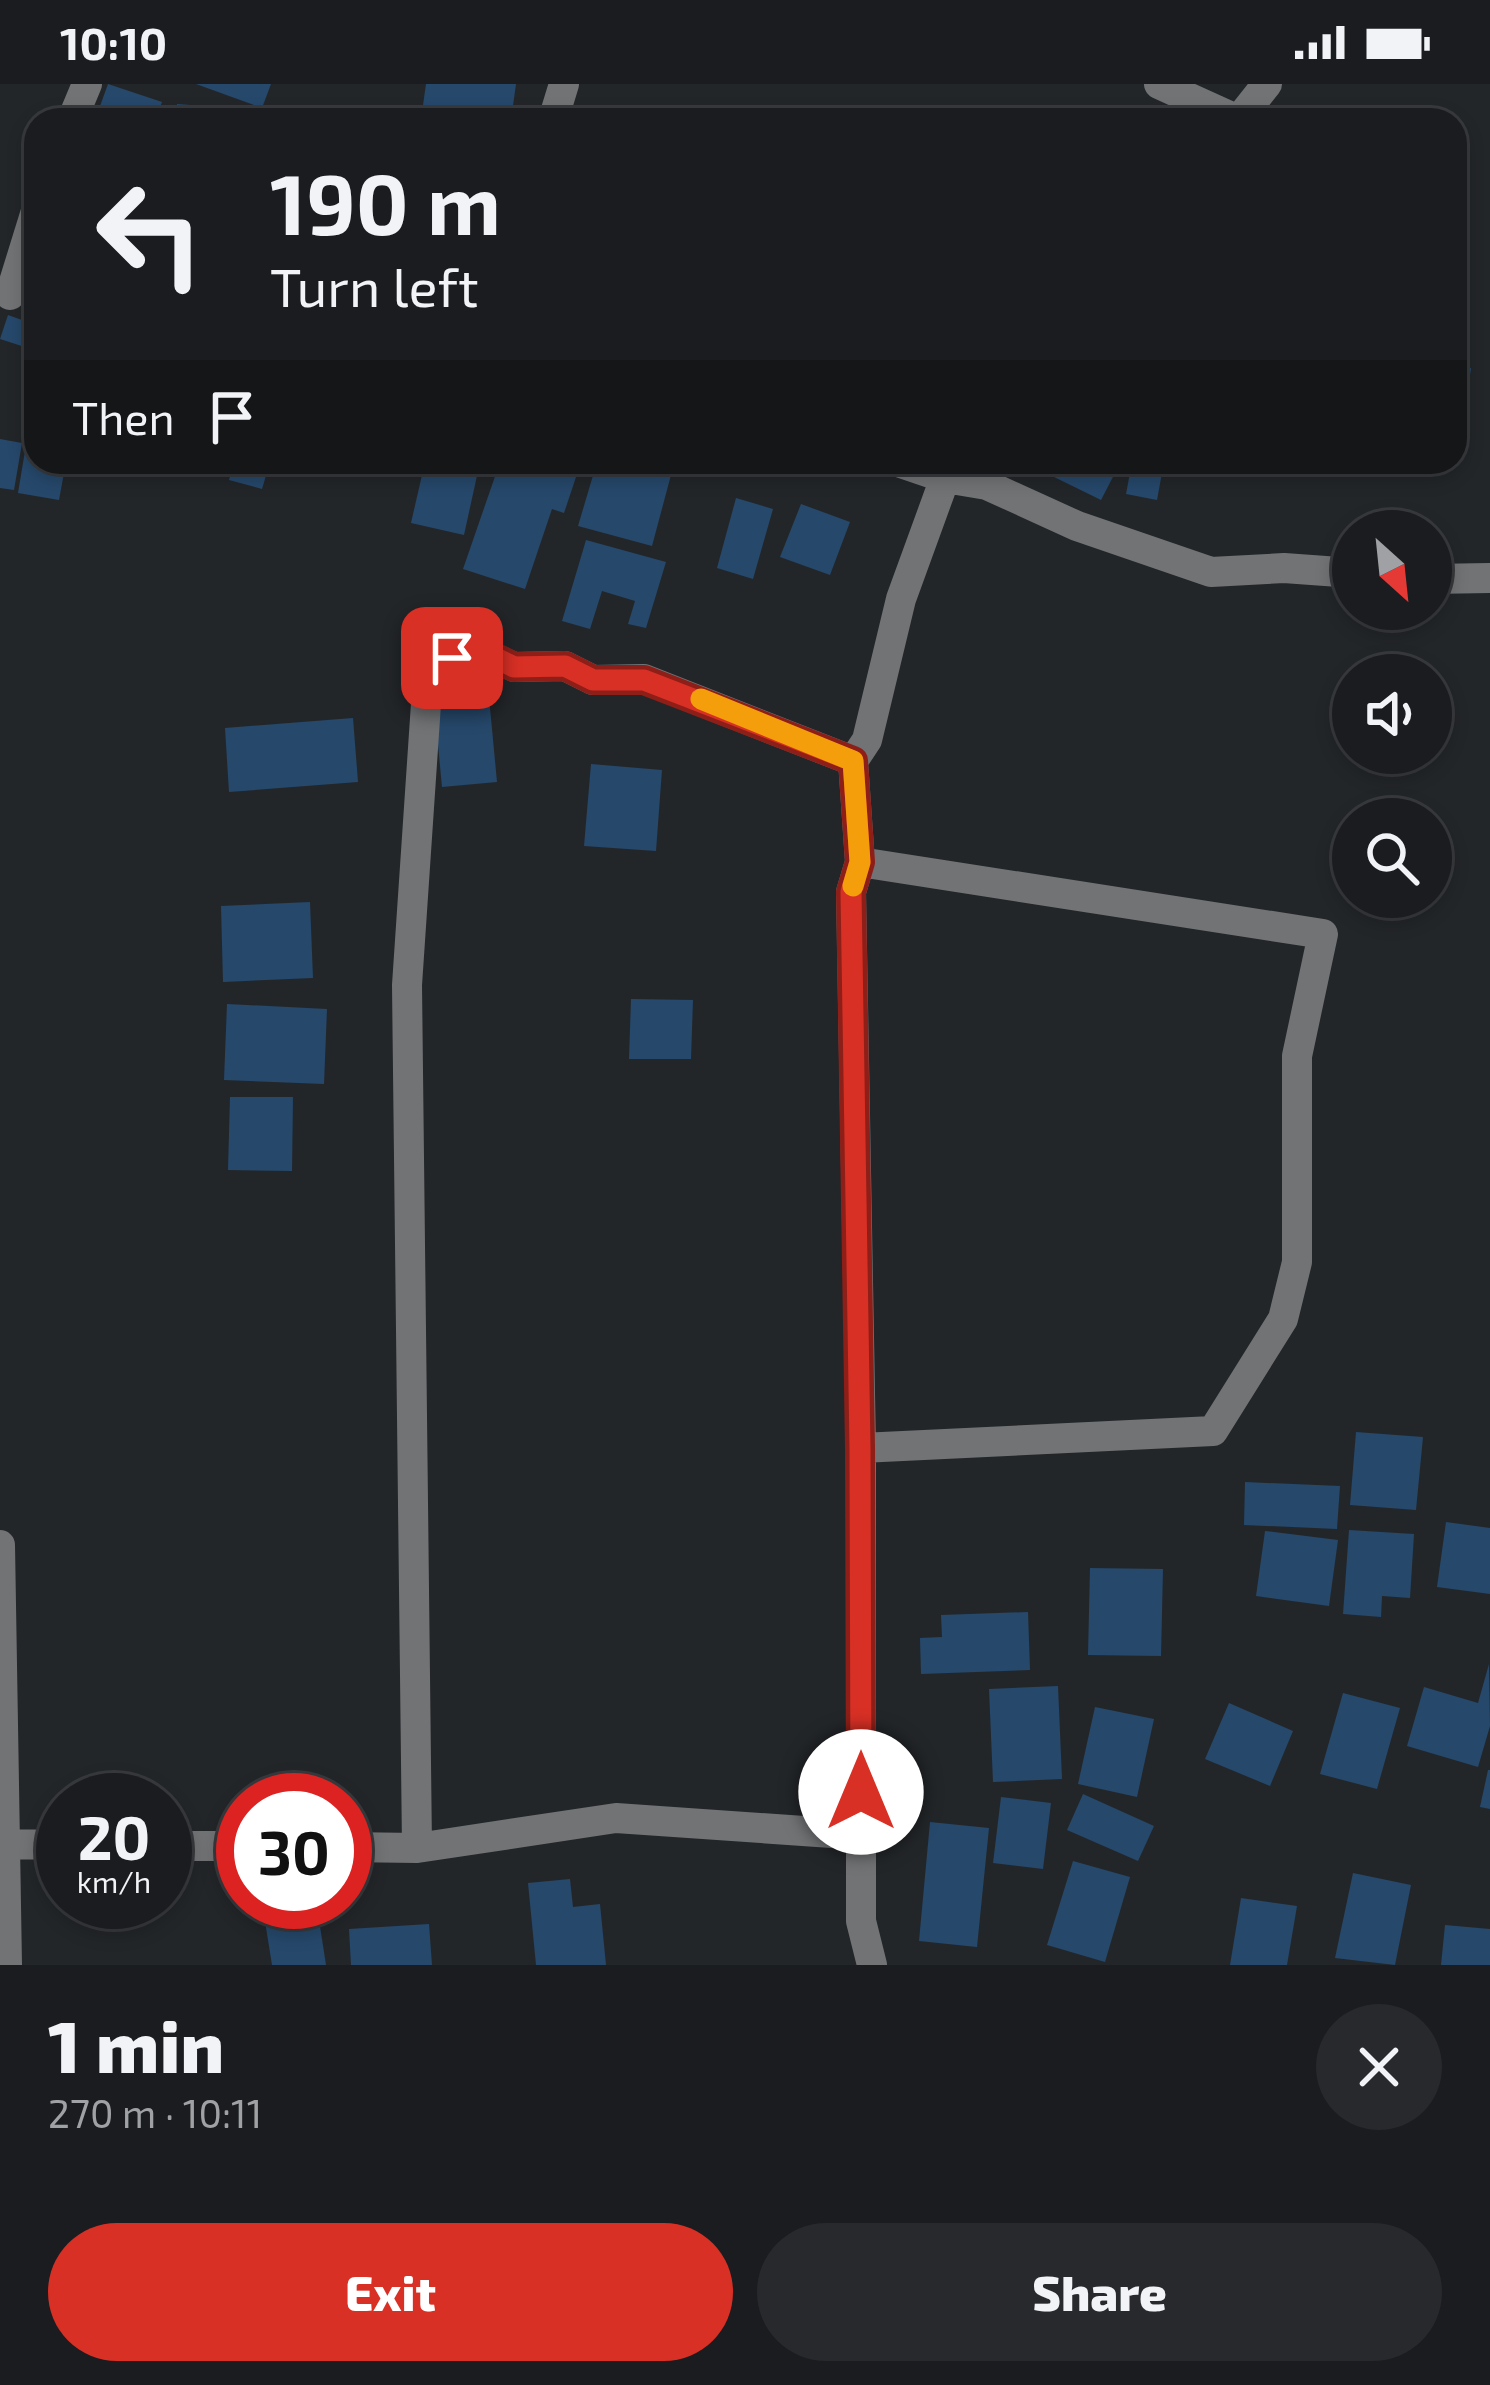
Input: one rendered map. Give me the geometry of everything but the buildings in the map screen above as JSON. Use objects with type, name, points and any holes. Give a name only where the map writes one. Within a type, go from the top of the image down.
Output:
[{"type":"street","points":[[1159,84],[1214,108]]},
{"type":"street","points":[[1248,108],[1267,84]]},
{"type":"street","points":[[16,296],[24,262]]},
{"type":"street","points":[[933,474],[945,478],[995,474],[1077,526],[1211,572],[1284,568],[1332,571]]},
{"type":"street","points":[[876,1964],[861,1921],[851,892],[860,862],[853,761],[867,740],[902,599],[945,478]]},
{"type":"street","points":[[1452,579],[1490,578]]},
{"type":"street","points":[[417,1848],[407,985],[427,689],[452,658],[484,652],[514,667],[565,666],[593,680],[644,680],[853,761]]},
{"type":"street","points":[[860,862],[1323,934],[1298,1055],[1297,1262],[1282,1319],[1213,1431],[860,1448]]},
{"type":"street","points":[[0,1545],[7,1965]]},
{"type":"street","points":[[372,1847],[417,1848],[616,1818],[861,1834]]},
{"type":"street","points":[[4,1844],[36,1845]]},
{"type":"slow traffic","points":[[701,699],[853,761],[860,862],[853,886]]},
{"type":"route","points":[[452,658],[484,652],[514,667],[565,666],[593,680],[644,680],[853,761],[860,862],[851,892],[861,1792]]}]
